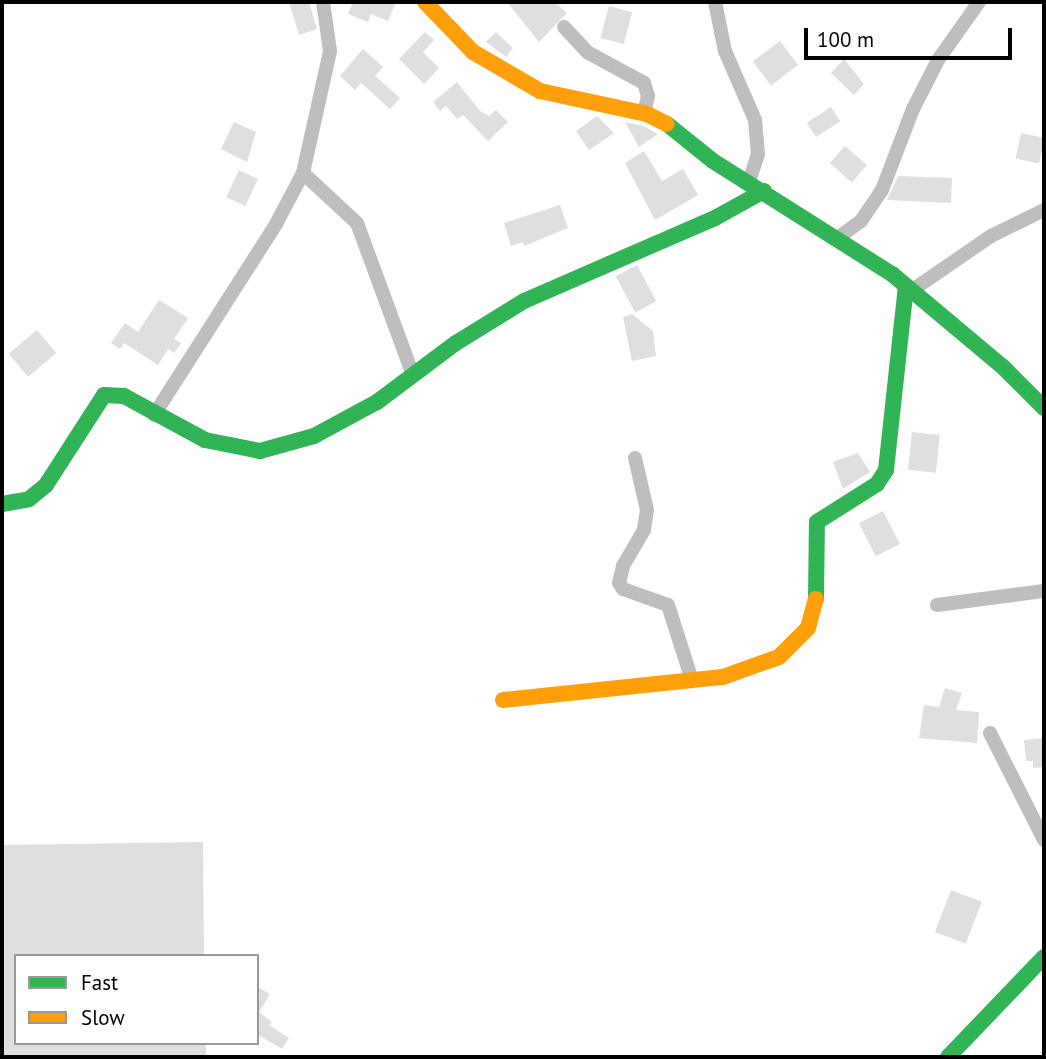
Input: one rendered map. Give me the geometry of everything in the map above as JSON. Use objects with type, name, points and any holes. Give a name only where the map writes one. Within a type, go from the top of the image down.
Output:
[{"type":"street","points":[[154,415],[276,224],[303,173],[330,51],[323,2]]},
{"type":"street","points":[[425,2],[473,52],[540,91],[644,113],[670,125],[713,160],[839,237],[909,289],[1003,368],[1044,408]]},
{"type":"street","points":[[715,2],[725,51],[758,139],[749,182]]},
{"type":"street","points":[[839,237],[861,221],[882,190],[932,73],[979,2]]},
{"type":"street","points":[[564,27],[587,52],[643,83],[648,96],[644,113]]},
{"type":"street","points":[[303,173],[357,223],[413,375]]},
{"type":"street","points":[[2,504],[29,499],[46,485],[104,395],[124,396],[154,415],[205,440],[260,451],[313,436],[377,402],[524,301],[715,218],[764,191]]},
{"type":"street","points":[[503,700],[723,677],[779,656],[808,628],[816,602],[817,522],[828,511],[877,484],[886,470],[909,289],[991,236],[1044,210]]},
{"type":"street","points":[[635,458],[647,510],[645,530],[623,566],[619,583],[623,589],[668,605],[692,680]]},
{"type":"street","points":[[937,605],[1044,591]]},
{"type":"street","points":[[990,733],[1044,840]]},
{"type":"street","points":[[948,1057],[1044,957]]},
{"type":"building","points":[[289,2],[309,2],[317,29],[299,35]]},
{"type":"building","points":[[353,2],[396,2],[388,21],[371,14],[368,22],[348,14]]},
{"type":"building","points":[[507,2],[555,2],[567,13],[539,42]]},
{"type":"building","points":[[609,6],[632,12],[624,44],[600,38]]},
{"type":"building","points":[[425,32],[434,40],[423,52],[439,68],[424,84],[399,59]]},
{"type":"building","points":[[496,32],[513,48],[506,57],[486,42]]},
{"type":"building","points":[[780,41],[798,65],[771,85],[753,61]]},
{"type":"building","points":[[363,49],[383,67],[375,76],[400,98],[390,109],[361,83],[355,90],[340,76]]},
{"type":"building","points":[[844,59],[864,84],[854,95],[831,73]]},
{"type":"building","points":[[457,82],[480,111],[489,116],[496,110],[508,122],[488,141],[463,115],[457,119],[446,106],[440,111],[433,102]]},
{"type":"building","points":[[831,107],[840,121],[816,137],[807,123]]},
{"type":"building","points":[[597,116],[614,133],[589,150],[576,131]]},
{"type":"building","points":[[234,122],[256,132],[247,162],[221,149]]},
{"type":"building","points":[[625,122],[643,126],[658,134],[639,147]]},
{"type":"building","points":[[1021,133],[1044,138],[1039,163],[1016,158]]},
{"type":"building","points":[[845,146],[867,165],[852,182],[830,163]]},
{"type":"building","points":[[644,151],[662,181],[683,169],[698,195],[655,220],[625,163]]},
{"type":"building","points":[[239,170],[258,179],[245,206],[226,197]]},
{"type":"building","points":[[898,176],[952,178],[951,203],[887,200]]},
{"type":"building","points":[[560,205],[568,228],[524,246],[523,242],[511,246],[504,223]]},
{"type":"building","points":[[637,265],[656,301],[635,312],[616,276]]},
{"type":"building","points":[[159,300],[188,318],[174,339],[181,343],[174,353],[168,349],[158,365],[124,343],[120,349],[111,343],[125,323],[138,332]]},
{"type":"building","points":[[632,314],[653,331],[656,356],[632,361],[623,317]]},
{"type":"building","points":[[37,330],[56,353],[28,377],[9,354]]},
{"type":"building","points":[[912,432],[940,435],[936,473],[908,470]]},
{"type":"building","points":[[858,453],[870,472],[843,489],[833,462]]},
{"type":"building","points":[[883,511],[900,544],[876,556],[859,523]]},
{"type":"building","points":[[945,688],[962,693],[956,710],[979,712],[977,743],[919,738],[924,705],[939,707]]},
{"type":"building","points":[[1044,738],[1044,767],[1033,768],[1033,761],[1026,761],[1024,740]]},
{"type":"building","points":[[203,842],[204,954],[14,954],[14,1045],[206,1045],[206,1057],[2,1057],[2,845]]},
{"type":"building","points":[[951,890],[982,902],[966,944],[935,932]]},
{"type":"building","points":[[259,988],[270,994],[259,1012]]},
{"type":"building","points":[[259,1012],[272,1022],[269,1025],[289,1038],[282,1049],[260,1036]]},
{"type":"traffic: fast","points":[[667,124],[713,161],[892,274],[1003,367],[1044,408]]},
{"type":"traffic: fast","points":[[2,504],[29,499],[46,485],[104,395],[124,396],[205,440],[260,451],[314,436],[377,402],[456,343],[524,301],[715,218],[764,191]]},
{"type":"traffic: fast","points":[[816,599],[817,522],[877,484],[886,470],[906,287]]},
{"type":"traffic: fast","points":[[948,1057],[1044,957]]},
{"type":"traffic: slow","points":[[425,2],[473,52],[540,91],[647,114],[667,124]]},
{"type":"traffic: slow","points":[[503,700],[723,677],[779,657],[808,628],[816,599]]}]
